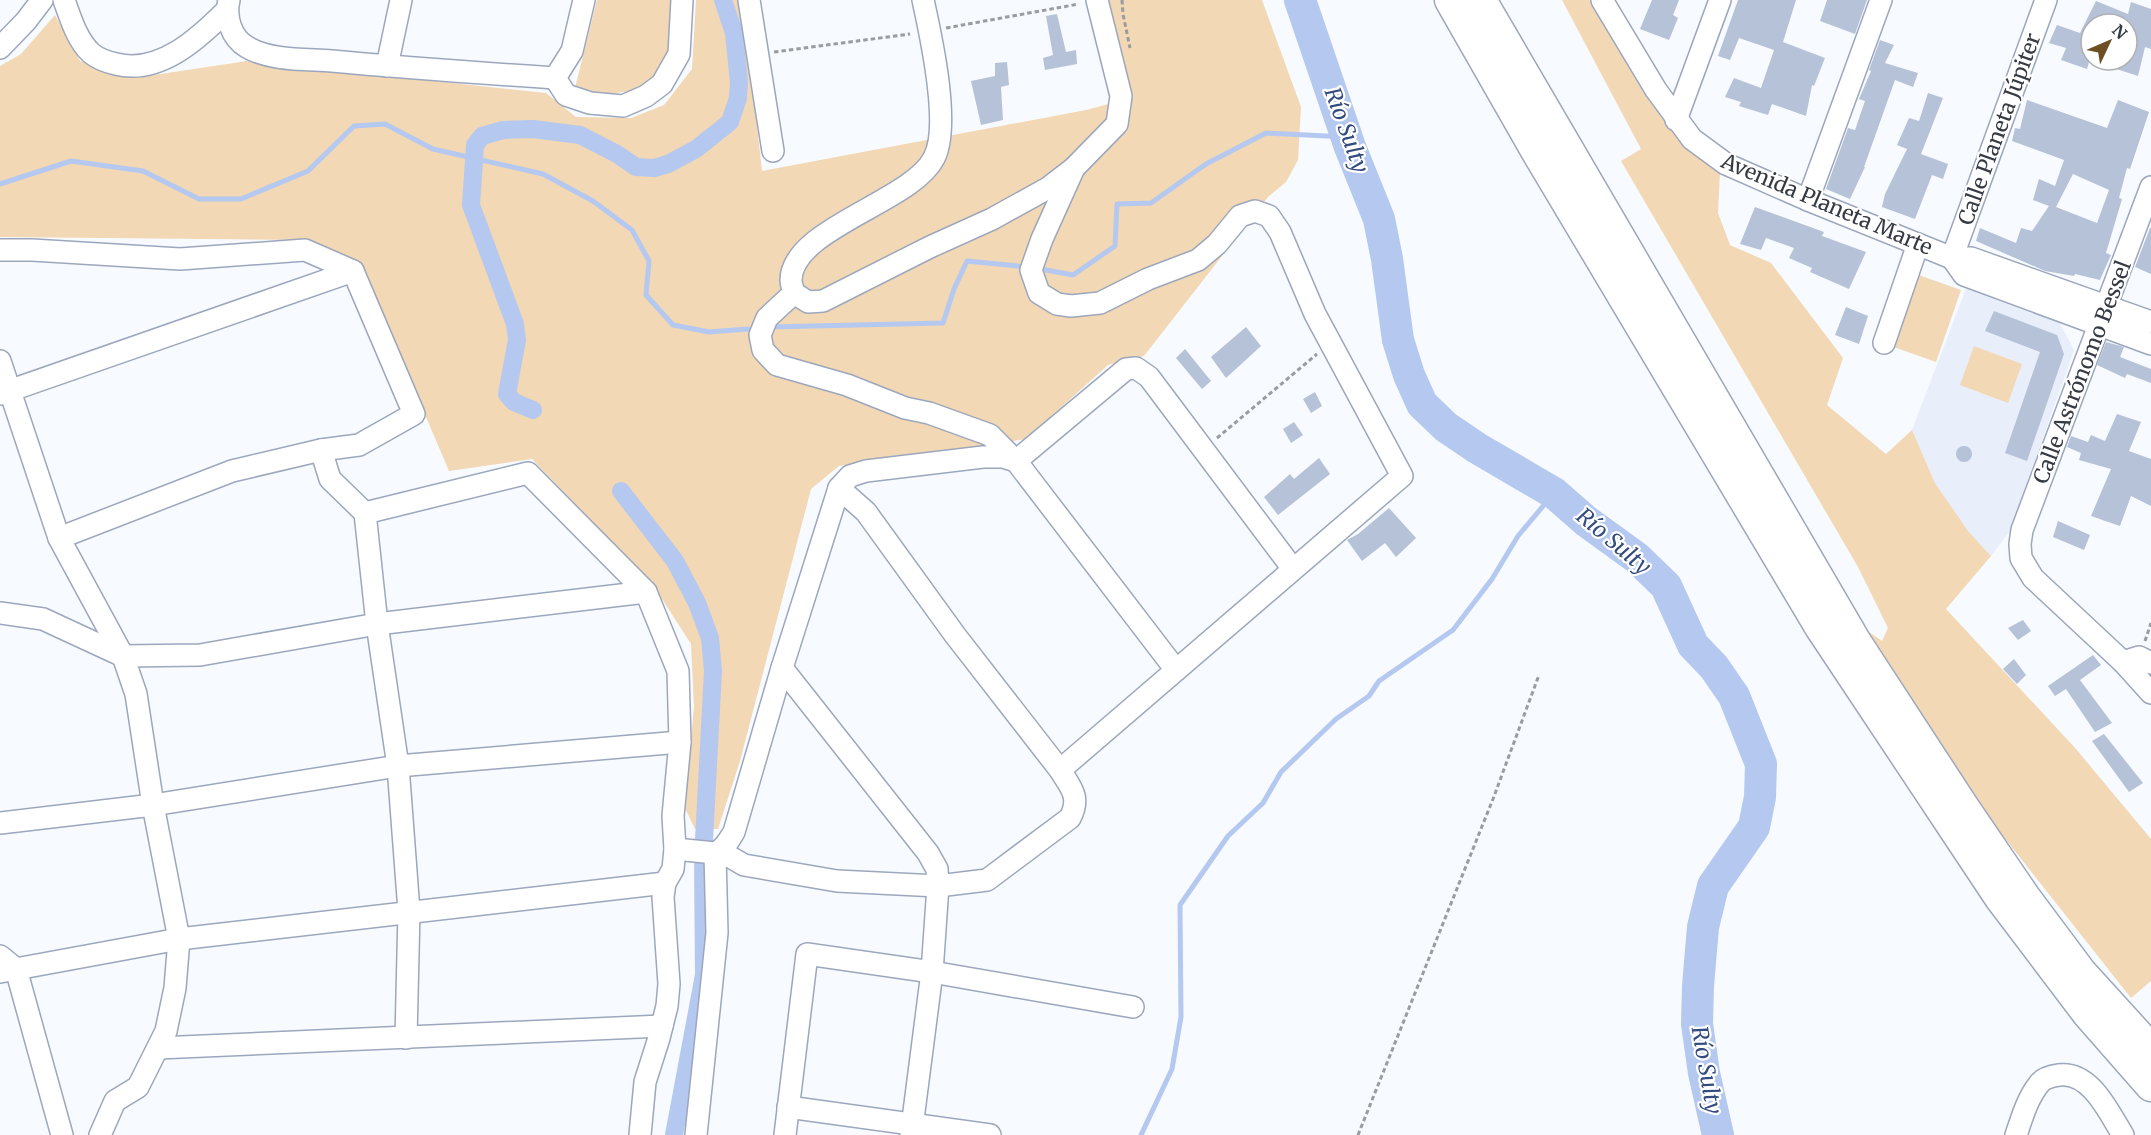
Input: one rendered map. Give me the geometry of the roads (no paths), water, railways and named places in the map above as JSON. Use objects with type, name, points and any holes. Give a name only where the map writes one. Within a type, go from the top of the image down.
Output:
[{"type":"highway","points":[[1450,0],[1550,174],[1832,645],[2000,898],[2087,1013],[2151,1086]]},
{"type":"highway","points":[[1481,0],[1856,642],[2025,897],[2081,972],[2151,1049]]},
{"type":"street","points":[[0,48],[42,0]]},
{"type":"street","points":[[64,0],[80,38],[92,53],[106,62],[130,68],[159,60],[182,49],[200,37],[228,5]]},
{"type":"street","points":[[387,66],[401,0]]},
{"type":"street","points":[[555,78],[572,51],[584,0]]},
{"type":"street","points":[[555,78],[566,95],[590,103],[623,106],[646,96],[662,84],[679,54],[682,0]]},
{"type":"street","points":[[749,0],[774,151]]},
{"type":"street","points":[[923,0],[930,31],[942,122],[941,139],[934,160],[918,177],[900,190],[843,222],[799,257],[791,281],[794,293],[808,302],[823,301],[930,247],[992,219],[1048,188],[1074,168],[1117,124],[1121,96],[1097,0]]},
{"type":"street","name":"Avenida Planeta Marte","points":[[1602,0],[1656,90],[1677,120],[1692,139],[1726,164],[1952,258],[1971,258],[2104,316],[2151,344]]},
{"type":"street","points":[[1677,120],[1720,0]]},
{"type":"street","points":[[1808,200],[1881,0]]},
{"type":"street","name":"Calle Planeta Júpiter","points":[[1952,258],[2046,0]]},
{"type":"street","points":[[228,5],[230,28],[245,46],[264,55],[555,78]]},
{"type":"street","points":[[1060,770],[1402,476],[1315,314],[1280,232],[1269,216],[1255,211],[1240,216],[1217,244],[1198,260],[1148,279],[1100,303],[1071,306],[1057,304],[1039,292],[1031,270],[1074,168]]},
{"type":"street","name":"Calle Astrónomo Bessel","points":[[2123,662],[2033,578],[2021,558],[2020,544],[2022,530],[2151,187]]},
{"type":"street","points":[[1884,343],[1918,244]]},
{"type":"street","points":[[0,250],[180,259],[305,250],[353,271],[414,414],[359,445],[321,450],[232,471],[59,538]]},
{"type":"street","points":[[5,392],[353,271]]},
{"type":"street","points":[[794,293],[767,318],[760,335],[763,350],[777,364],[848,385],[905,408],[929,413],[990,435],[1016,461],[1176,670]]},
{"type":"street","name":"Avenida Planeta Marte","points":[[2104,316],[2151,322]]},
{"type":"street","points":[[0,362],[5,392],[59,538],[123,656],[136,694],[153,805],[179,939],[175,988],[166,1031],[138,1087],[115,1101],[100,1135]]},
{"type":"street","points":[[1016,461],[1126,369],[1136,368],[1149,377],[1293,569]]},
{"type":"street","points":[[321,450],[330,479],[365,513],[377,624],[398,766],[409,911],[406,1038]]},
{"type":"street","points":[[696,1135],[717,933],[718,852],[734,832],[740,815],[782,669],[839,488],[850,476],[866,471],[983,457],[1004,457],[1016,461]]},
{"type":"street","points":[[365,513],[528,473],[646,592],[678,671],[680,742],[673,816],[675,849],[673,869],[666,883],[663,897],[669,984],[667,1006],[645,1082],[640,1135]]},
{"type":"street","points":[[675,849],[718,852],[744,865],[837,880],[938,886],[987,880],[1070,818],[1076,806],[1074,793],[1060,770],[955,635],[866,512],[839,488]]},
{"type":"street","points":[[0,613],[43,619],[123,656],[200,655],[377,624],[646,592]]},
{"type":"street","points":[[2151,663],[2139,657],[2123,662],[2151,693]]},
{"type":"street","points":[[782,669],[928,854],[937,869],[938,886],[932,972],[912,1130]]},
{"type":"street","points":[[0,823],[153,805],[398,766],[680,742]]},
{"type":"street","points":[[62,1135],[5,966],[179,939],[666,883]]},
{"type":"street","points":[[785,1135],[807,954],[932,972],[1133,1007]]},
{"type":"street","points":[[158,1048],[662,1026]]},
{"type":"street","points":[[2016,1135],[2031,1095],[2041,1082],[2052,1076],[2066,1074],[2081,1079],[2094,1090],[2123,1135]]},
{"type":"street","points":[[788,1107],[912,1130],[990,1135]]},
{"type":"waterway","points":[[533,410],[514,402],[507,394],[517,340],[515,324],[471,205],[475,145],[482,136],[503,130],[533,129],[580,135],[617,154],[636,167],[654,168],[668,164],[696,149],[730,122],[738,98],[739,82],[734,33],[723,0]]},
{"type":"waterway","name":"Río Sulty","points":[[1300,0],[1350,147],[1379,219],[1398,340],[1409,375],[1422,404],[1446,427],[1477,448],[1554,493],[1586,521],[1637,558],[1666,586],[1693,645],[1714,667],[1734,696],[1761,764],[1760,797],[1754,827],[1713,886],[1703,927],[1697,1024],[1704,1073],[1718,1135]]},
{"type":"waterway","points":[[0,184],[71,161],[143,171],[199,199],[241,199],[308,171],[354,126],[385,124],[433,149],[543,174],[593,201],[632,230],[649,261],[646,295],[673,325],[709,332],[748,329]]},
{"type":"waterway","points":[[1046,270],[1073,275],[1115,246],[1117,204],[1151,203],[1206,164],[1266,133],[1347,137]]},
{"type":"waterway","points":[[769,327],[943,323],[954,289],[967,261],[1018,266]]},
{"type":"waterway","points":[[621,491],[675,561],[697,603],[710,638],[713,671],[703,859],[704,975],[674,1135]]},
{"type":"waterway","points":[[1141,1135],[1172,1069],[1181,1017],[1180,905],[1228,836],[1263,803],[1281,772],[1336,719],[1369,696],[1379,681],[1453,630],[1492,579],[1518,536],[1554,493]]}]
